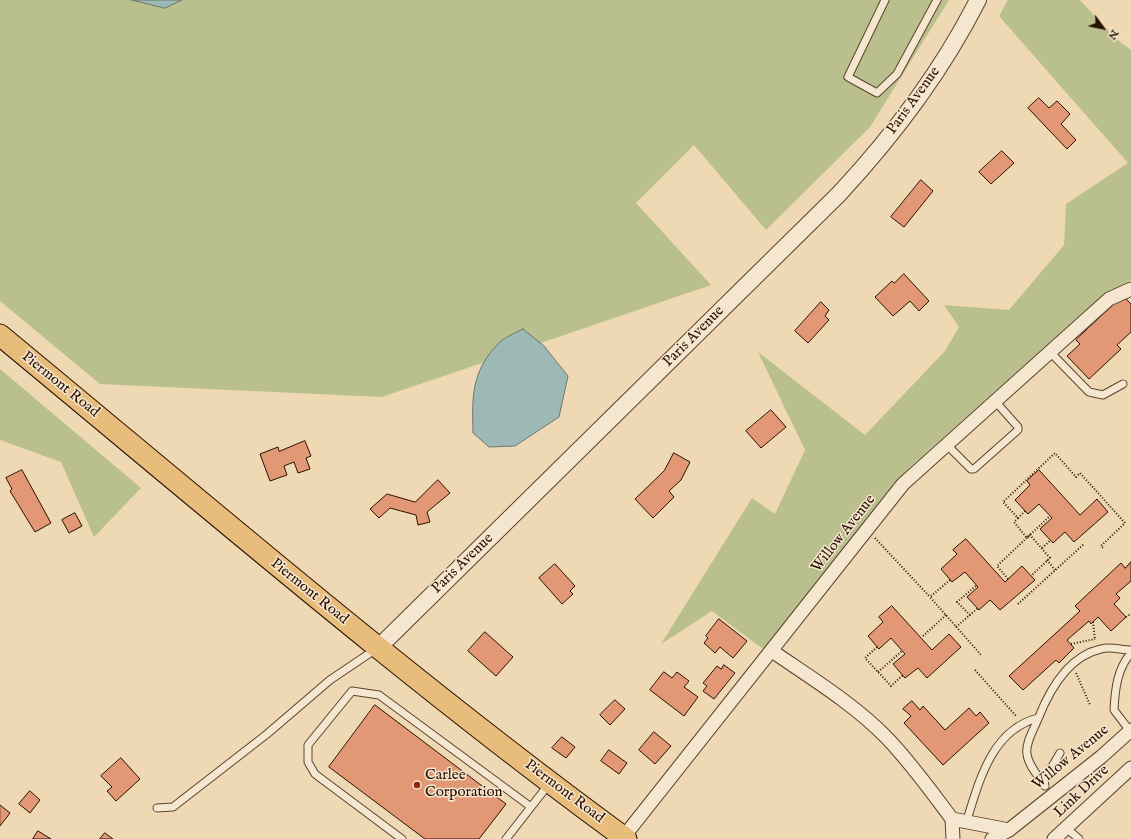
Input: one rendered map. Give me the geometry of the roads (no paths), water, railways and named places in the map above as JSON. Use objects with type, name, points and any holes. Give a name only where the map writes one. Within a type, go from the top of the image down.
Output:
[{"type":"main road","name":"Piermont Road","points":[[0,335],[378,648],[624,838]]},
{"type":"street","name":"Paris Avenue","points":[[378,648],[850,183],[918,100],[951,49],[978,0]]},
{"type":"street","name":"Willow Avenue","points":[[624,838],[903,484],[1109,299],[1131,289]]},
{"type":"street","points":[[772,651],[865,718],[886,737],[906,759],[952,819],[953,839]]},
{"type":"street","name":"Willow Avenue","points":[[992,839],[1008,830],[1047,791],[1101,756],[1131,731]]},
{"type":"street","name":"Link Drive","points":[[1054,839],[1131,768]]},
{"type":"street","points":[[952,819],[966,823],[1008,830]]},
{"type":"lane","points":[[884,0],[848,77],[878,93],[897,74],[937,0]]},
{"type":"lane","points":[[1050,352],[1089,392],[1103,395],[1123,384]]},
{"type":"lane","points":[[947,445],[971,469],[974,469],[1018,430],[1018,427],[995,401]]},
{"type":"lane","points":[[157,808],[173,807],[267,734],[330,680],[378,648]]},
{"type":"lane","points":[[1047,791],[1029,762],[1026,754],[1029,740],[1051,690],[1058,679],[1082,658],[1101,648],[1131,652],[1119,674],[1115,689],[1114,710],[1131,731]]},
{"type":"lane","points":[[402,839],[315,774],[308,762],[308,745],[352,691],[379,694],[531,807]]},
{"type":"lane","points":[[966,823],[983,770],[990,757],[1007,736],[1023,723],[1038,718]]},
{"type":"lane","points":[[1047,791],[1044,780],[1060,753]]},
{"type":"lane","points":[[506,839],[550,782]]},
{"type":"lane","points":[[1066,828],[1079,839]]},
{"type":"water","points":[[132,0],[182,0],[165,8]]},
{"type":"water","points":[[523,329],[544,346],[568,376],[559,417],[515,446],[489,447],[473,433],[473,396],[478,374],[490,353],[499,343]]},
{"type":"place","name":"Carlee Corporation","points":[[417,785]]}]
